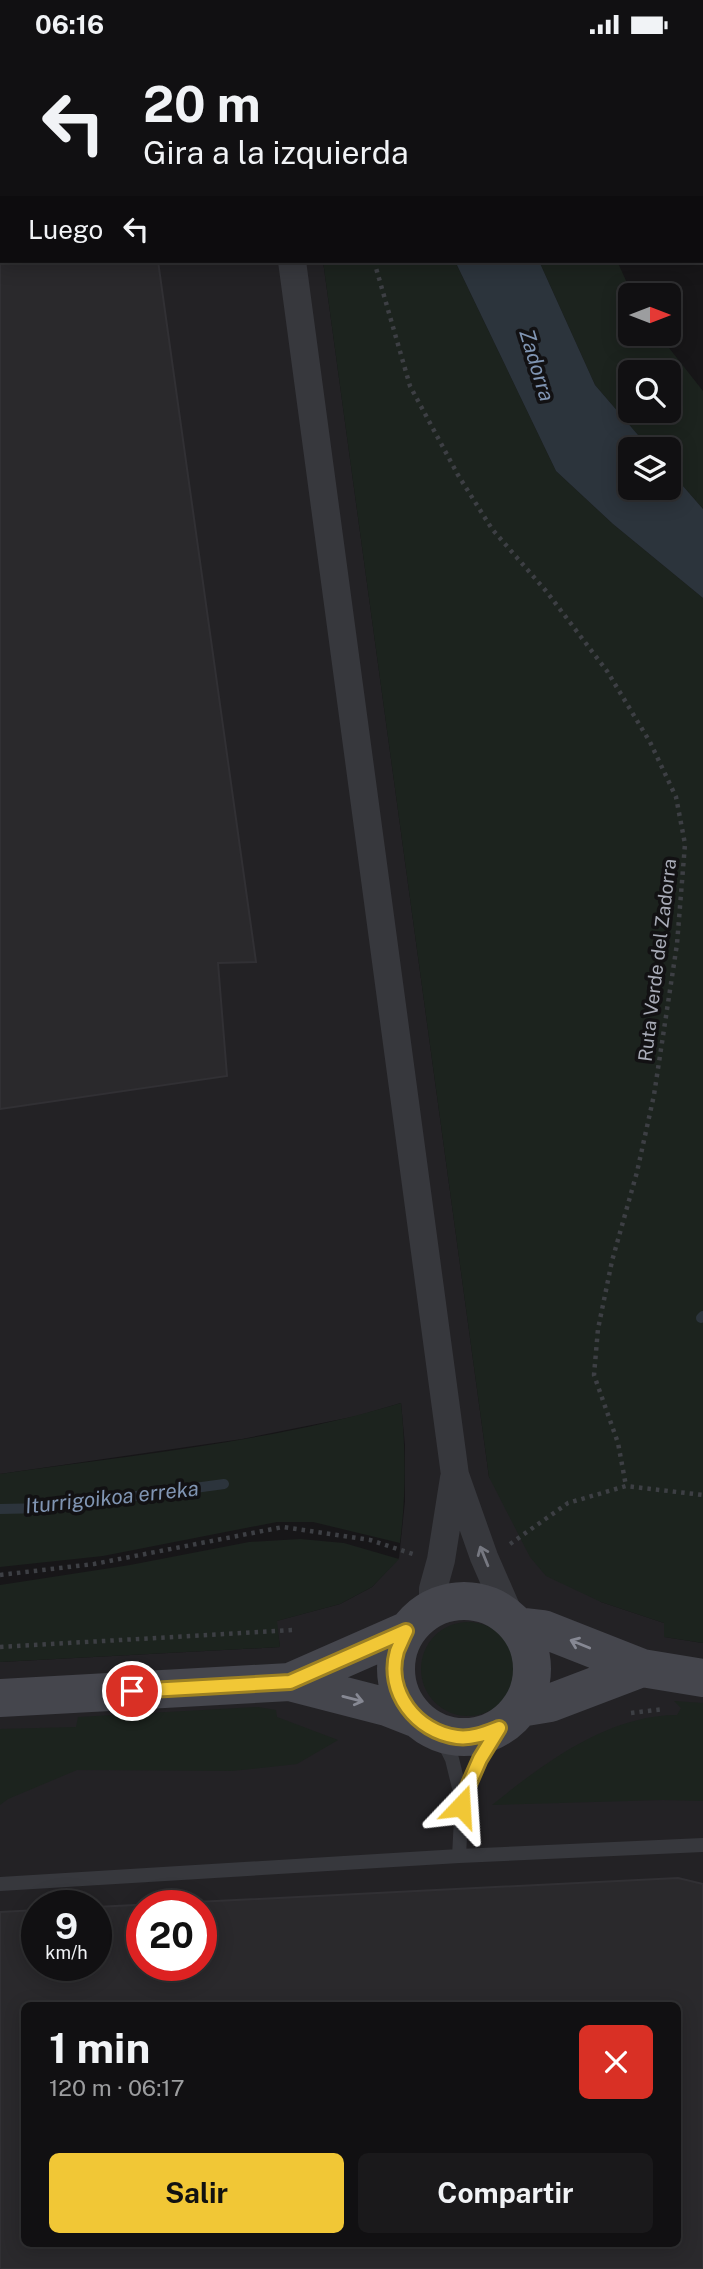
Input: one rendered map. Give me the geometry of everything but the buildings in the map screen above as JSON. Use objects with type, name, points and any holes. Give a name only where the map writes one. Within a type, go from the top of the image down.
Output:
[{"type":"street","points":[[292,263],[455,1475],[484,1557],[514,1622],[527,1640],[532,1666],[528,1692],[510,1718]]},
{"type":"street","points":[[427,1726],[401,1699],[395,1676],[397,1653],[419,1619],[433,1589],[441,1560],[455,1475]]},
{"type":"street","points":[[290,1682],[453,1601],[474,1600],[494,1607],[514,1622],[543,1629],[642,1668],[703,1678]]},
{"type":"street","points":[[0,1697],[290,1682],[387,1707],[460,1738],[480,1736],[510,1718],[642,1668]]},
{"type":"lane","points":[[462,1800],[480,1759],[510,1718]]},
{"type":"lane","points":[[427,1726],[452,1759],[462,1800],[459,1856]]},
{"type":"lane","points":[[0,1884],[459,1856],[703,1845]]},
{"type":"path","name":"Ruta Verde del Zadorra","points":[[374,263],[410,386],[458,475],[492,529],[546,591],[607,671],[650,742],[676,797],[685,844],[677,944],[654,1095],[637,1172],[612,1261],[598,1329],[594,1375],[618,1443],[626,1486]]},
{"type":"path","points":[[508,1546],[568,1503],[626,1486],[703,1495]]},
{"type":"path","points":[[0,1575],[94,1564],[283,1527],[370,1540],[414,1554]]},
{"type":"path","points":[[0,1647],[293,1630]]},
{"type":"path","points":[[631,1713],[664,1709],[677,1711]]},
{"type":"shaded area","points":[[0,263],[323,263],[489,1477],[601,1602],[664,1623],[665,1637],[703,1643],[703,2269],[0,2269],[0,1662],[280,1647],[276,1621],[340,1604],[372,1587],[399,1558],[405,1501],[405,1446],[401,1403],[357,1416],[242,1439],[0,1474]]},
{"type":"shaded area","points":[[323,263],[456,263],[556,471],[613,524],[703,598],[703,1643],[664,1637],[664,1623],[601,1602],[546,1576],[530,1557],[489,1477]]},
{"type":"shaded area","points":[[540,263],[618,263],[627,283],[618,283],[618,347],[668,347],[679,360],[618,360],[618,412],[595,385]]},
{"type":"shaded area","points":[[681,363],[703,391],[703,509],[681,484],[681,437],[640,437],[628,423],[681,423]]},
{"type":"shaded area","points":[[401,1403],[405,1473],[400,1543],[313,1522],[277,1522],[103,1556],[0,1567],[0,1474],[253,1438]]},
{"type":"shaded area","points":[[300,1539],[344,1543],[399,1559],[372,1587],[340,1604],[277,1621],[280,1647],[0,1662],[0,1585],[130,1565],[249,1542]]},
{"type":"shaded area","points":[[468,1622],[486,1626],[501,1636],[511,1651],[515,1669],[511,1687],[501,1702],[486,1712],[468,1716],[450,1712],[435,1702],[425,1687],[421,1669],[425,1651],[435,1636],[450,1626]]},
{"type":"shaded area","points":[[674,1701],[703,1703],[703,1801],[492,1805],[555,1758],[602,1732],[651,1717],[677,1715],[681,1708]]},
{"type":"shaded area","points":[[258,1707],[276,1710],[277,1717],[338,1740],[297,1764],[232,1771],[77,1770],[8,1799],[0,1805],[0,1729],[76,1727],[78,1717]]},
{"type":"water","name":"Zadorra","points":[[456,263],[540,263],[595,385],[618,412],[618,423],[628,423],[640,437],[618,437],[618,500],[681,500],[681,484],[703,509],[703,598],[613,524],[556,471]]},
{"type":"waterway","name":"Iturrigoikoa erreka","points":[[0,1509],[48,1508],[224,1484]]},
{"type":"route","points":[[132,1691],[290,1682],[406,1631],[397,1653],[395,1676],[401,1699],[415,1718],[439,1733],[460,1738],[480,1736],[499,1728],[480,1759],[461,1806]]}]
